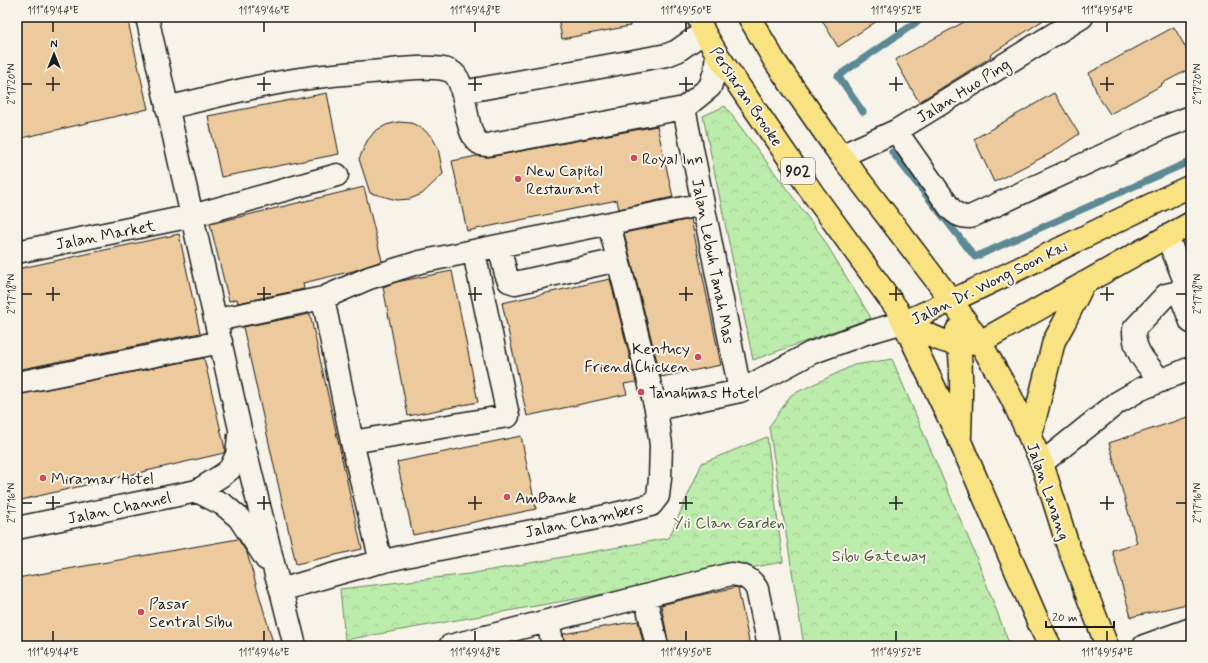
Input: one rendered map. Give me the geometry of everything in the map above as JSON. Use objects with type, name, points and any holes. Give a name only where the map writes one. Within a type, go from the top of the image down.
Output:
[{"type":"main road","name":"902","points":[[749,17],[776,63],[841,156],[952,301],[969,343]]},
{"type":"main road","name":"Persiaran Brooke","points":[[701,24],[717,54],[814,195],[897,309],[959,439]]},
{"type":"main road","name":"Jalan Dr. Wong Soon Kai","points":[[904,322],[952,301],[1119,219],[1191,186]]},
{"type":"main road","points":[[1050,646],[1037,636],[959,439],[961,383],[969,343],[1084,283],[1191,223]]},
{"type":"main road","points":[[1030,438],[1054,341],[1084,283]]},
{"type":"main road","name":"Jalan Dr. Wong Soon Kai","points":[[904,322],[929,334],[969,343]]},
{"type":"main road","name":"Jalan Lanang","points":[[969,343],[1011,397],[1042,463],[1068,546],[1107,646]]},
{"type":"street","points":[[147,17],[240,429],[295,646]]},
{"type":"street","name":"Jalan Huo Ping","points":[[841,156],[896,131],[1082,17]]},
{"type":"street","points":[[462,92],[667,55],[677,51],[701,24]]},
{"type":"street","points":[[167,108],[215,96],[316,77],[405,68],[433,68],[449,70],[456,75],[462,92],[472,134],[479,143],[487,145],[684,108],[710,87],[715,71],[717,54]]},
{"type":"street","name":"Jalan Lebuh Tanah Mas","points":[[684,108],[740,391]]},
{"type":"street","points":[[896,131],[956,215],[970,217],[1162,128],[1191,117]]},
{"type":"street","name":"Jalan Market","points":[[17,252],[192,216],[337,175]]},
{"type":"street","points":[[216,320],[323,298],[369,278],[420,262],[703,204]]},
{"type":"street","name":"Jalan Chambers","points":[[278,583],[327,576],[381,562],[651,505],[658,496],[660,478],[661,445],[656,409],[609,224]]},
{"type":"street","points":[[1167,236],[1184,279],[1181,296],[1191,322]]},
{"type":"street","points":[[500,246],[506,274],[509,281],[515,283],[618,260]]},
{"type":"street","points":[[352,442],[508,416],[474,252]]},
{"type":"street","points":[[1161,381],[1138,353],[1133,339],[1134,330],[1166,295],[1175,292],[1181,296]]},
{"type":"street","points":[[323,298],[352,442],[381,562]]},
{"type":"street","points":[[656,409],[740,391],[811,352],[866,332],[904,322]]},
{"type":"street","points":[[17,383],[220,342]]},
{"type":"street","points":[[1042,463],[1117,403],[1141,390],[1191,368]]},
{"type":"street","points":[[197,491],[230,469],[237,455],[240,429]]},
{"type":"street","points":[[197,491],[224,504],[239,518],[278,583]]},
{"type":"street","name":"Jalan Channel","points":[[17,528],[197,491]]},
{"type":"street","points":[[450,646],[731,574],[742,575],[753,582],[757,589],[769,646]]},
{"type":"street","points":[[645,596],[657,646]]},
{"type":"street","points":[[548,621],[553,646]]},
{"type":"street","points":[[1144,646],[1191,629]]},
{"type":"green space","points":[[725,106],[821,235],[871,318],[753,360],[703,116]]},
{"type":"green space","name":"Sibu Gateway","points":[[892,359],[975,554],[1010,646],[804,646],[769,427],[791,395],[854,365]]},
{"type":"green space","name":"Yii Clan Garden","points":[[767,437],[783,562],[345,640],[340,589],[469,574],[669,538],[702,463]]},
{"type":"building","points":[[17,17],[127,17],[148,109],[17,139]]},
{"type":"building","points":[[558,17],[629,17],[630,26],[562,39]]},
{"type":"building","points":[[820,17],[883,17],[838,47]]},
{"type":"building","points":[[973,17],[1048,17],[990,55],[991,57],[919,102],[895,60]]},
{"type":"building","points":[[1174,27],[1191,57],[1191,68],[1110,114],[1098,96],[1089,73]]},
{"type":"building","points":[[327,93],[339,154],[221,177],[208,116]]},
{"type":"building","points":[[1054,93],[1079,134],[1051,153],[994,182],[974,139]]},
{"type":"building","points":[[398,122],[411,123],[422,128],[432,137],[438,148],[443,174],[422,194],[410,199],[397,200],[370,193],[359,159],[367,141],[375,131],[386,125]]},
{"type":"building","points":[[657,126],[673,197],[619,209],[617,200],[467,231],[452,161],[477,156],[489,157]]},
{"type":"building","points":[[364,187],[382,261],[353,271],[303,283],[304,289],[238,303],[237,299],[229,301],[210,224]]},
{"type":"building","points":[[691,219],[721,365],[661,377],[624,233]]},
{"type":"building","points":[[179,234],[200,333],[17,370],[17,269]]},
{"type":"building","points":[[452,271],[478,402],[408,416],[383,287],[396,282]]},
{"type":"building","points":[[610,279],[636,382],[624,384],[627,394],[527,416],[502,303]]},
{"type":"building","points":[[310,314],[362,549],[296,564],[243,327]]},
{"type":"building","points":[[204,358],[225,449],[224,453],[17,501],[17,395]]},
{"type":"building","points":[[1191,416],[1191,603],[1131,617],[1112,550],[1137,543],[1109,443]]},
{"type":"building","points":[[521,436],[536,509],[413,535],[397,462]]},
{"type":"building","name":"Pasar Sentral Sibu","points":[[238,539],[247,553],[274,646],[17,646],[17,578]]},
{"type":"building","points":[[737,587],[750,646],[669,646],[661,605]]},
{"type":"building","points":[[638,621],[644,646],[565,646],[563,634]]},
{"type":"waterway","points":[[863,112],[838,76],[924,17]]},
{"type":"waterway","points":[[892,152],[975,257],[1191,161]]},
{"type":"place","name":"Royal Inn","points":[[634,158]]},
{"type":"place","name":"New Capitol Restaurant","points":[[518,179]]},
{"type":"place","name":"Kentucy Friend Chicken","points":[[698,357]]},
{"type":"place","name":"Tanahmas Hotel","points":[[641,392]]},
{"type":"place","name":"Miramar Hotel","points":[[43,478]]},
{"type":"place","name":"AmBank","points":[[507,497]]},
{"type":"place","name":"Pasar Sentral Sibu","points":[[141,612]]}]
